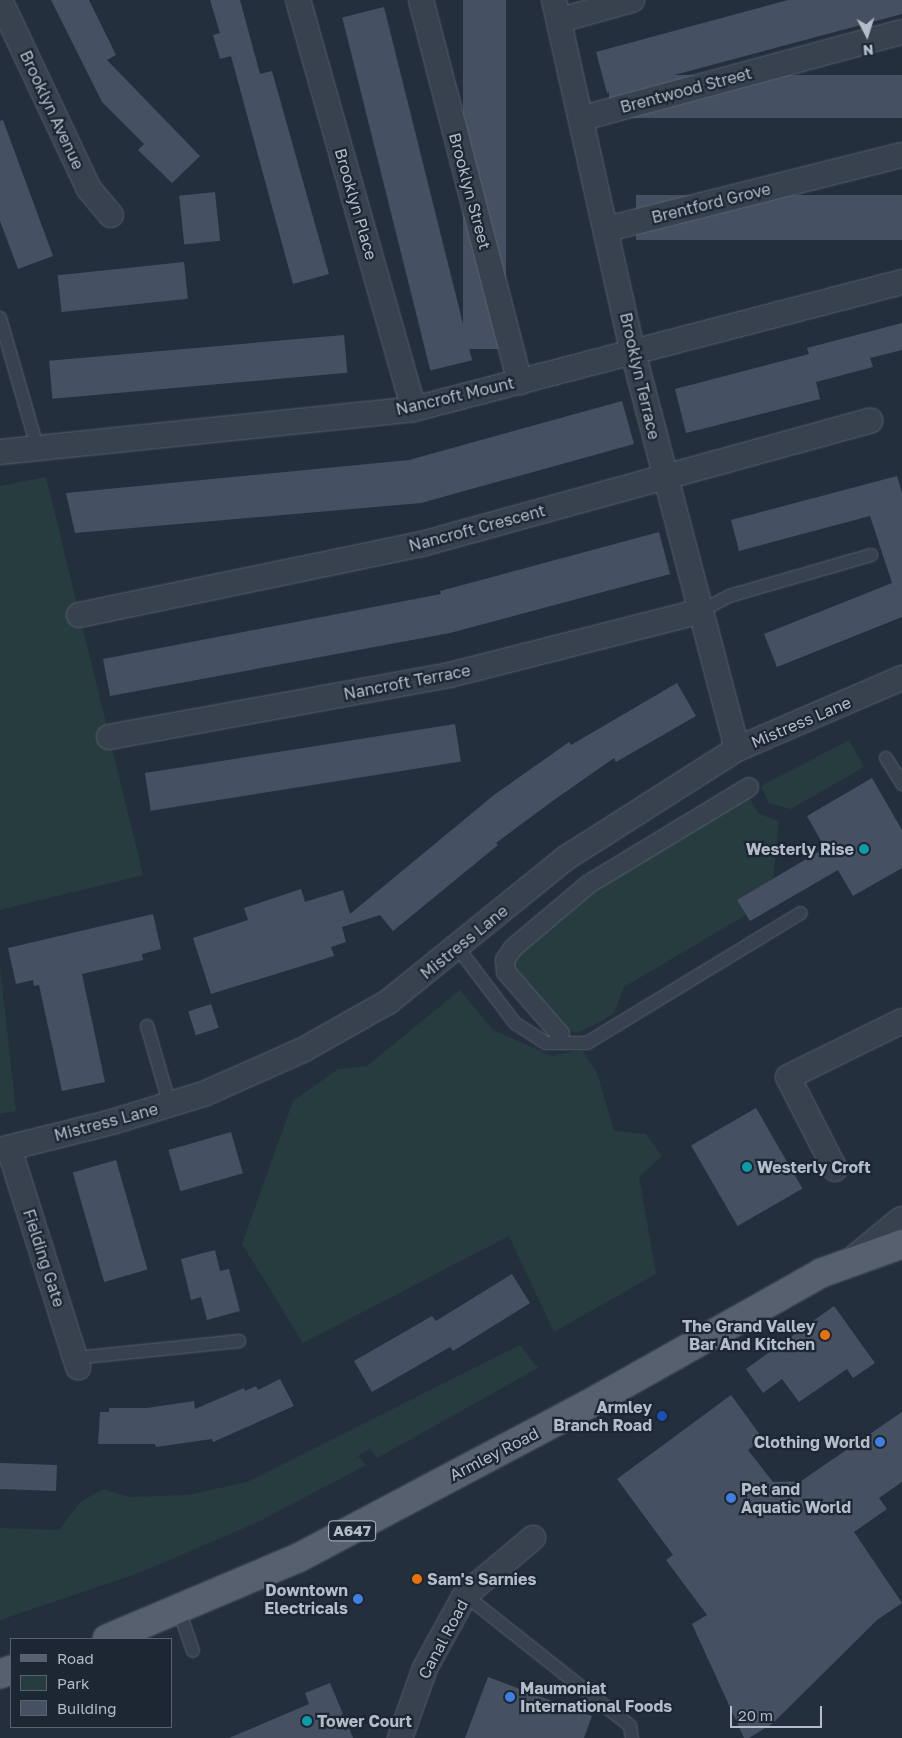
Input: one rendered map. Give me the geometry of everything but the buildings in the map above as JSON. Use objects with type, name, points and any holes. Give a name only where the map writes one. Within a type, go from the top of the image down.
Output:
[{"type":"main road","name":"Armley Road","points":[[109,1638],[179,1610],[381,1516],[636,1378],[820,1273],[858,1257],[902,1244]]},
{"type":"street","name":"Brooklyn Avenue","points":[[0,0],[89,188],[111,215]]},
{"type":"street","name":"Brooklyn Place","points":[[298,0],[414,409]]},
{"type":"street","name":"Brooklyn Street","points":[[421,0],[520,382]]},
{"type":"street","points":[[557,10],[632,0]]},
{"type":"street","name":"Brooklyn Terrace","points":[[557,10],[583,118],[633,352],[664,478],[737,750]]},
{"type":"street","name":"Brentwood Street","points":[[583,118],[902,32]]},
{"type":"street","name":"Brentford Grove","points":[[607,229],[902,154]]},
{"type":"street","name":"Nancroft Mount","points":[[0,452],[37,446],[414,409],[902,282]]},
{"type":"street","name":"Nancroft Crescent","points":[[79,615],[422,544],[870,420]]},
{"type":"street","name":"Nancroft Terrace","points":[[109,737],[450,675],[701,611]]},
{"type":"street","name":"Mistress Lane","points":[[4,1149],[206,1093],[303,1050],[388,1002],[458,948],[566,858],[737,750],[902,678]]},
{"type":"street","points":[[560,1034],[506,972],[505,960],[514,948],[590,884],[749,787]]},
{"type":"street","points":[[835,1169],[788,1077],[902,1021]]},
{"type":"street","name":"Fielding Gate","points":[[4,1149],[77,1363]]},
{"type":"street","points":[[858,1257],[902,1221]]},
{"type":"street","name":"Canal Road","points":[[400,1738],[425,1668],[465,1595],[533,1538]]},
{"type":"lane","points":[[0,318],[37,446]]},
{"type":"lane","points":[[701,611],[729,596],[871,554]]},
{"type":"lane","points":[[886,758],[902,784]]},
{"type":"lane","points":[[458,948],[515,1023],[546,1043],[588,1043],[801,913]]},
{"type":"lane","points":[[147,1026],[170,1104]]},
{"type":"lane","points":[[77,1363],[239,1341]]},
{"type":"lane","points":[[465,1595],[630,1726],[632,1738]]},
{"type":"lane","points":[[179,1610],[194,1651]]},
{"type":"green space","points":[[46,477],[143,875],[0,910],[0,486]]},
{"type":"green space","points":[[849,740],[864,767],[791,809],[769,803],[761,786]]},
{"type":"green space","points":[[748,795],[759,814],[779,821],[773,879],[737,900],[746,915],[624,987],[614,1013],[598,1023],[577,1033],[558,1028],[509,965],[515,954],[614,873]]},
{"type":"green space","points":[[0,966],[16,1111],[0,1114]]},
{"type":"green space","points":[[460,990],[493,1030],[552,1056],[582,1050],[597,1073],[614,1131],[646,1134],[662,1156],[639,1177],[656,1274],[554,1332],[509,1236],[303,1343],[242,1244],[293,1101],[338,1069],[367,1066]]},
{"type":"green space","points":[[520,1345],[538,1368],[377,1458],[370,1449],[358,1456],[366,1465],[258,1522],[139,1573],[0,1620],[0,1528],[59,1530],[80,1502],[103,1489],[128,1497],[188,1495],[247,1482]]},
{"type":"place","name":"Westerly Rise","points":[[864,849]]},
{"type":"place","name":"Westerly Croft","points":[[747,1167]]},
{"type":"place","name":"The Grand Valley Bar And Kitchen","points":[[825,1335]]},
{"type":"place","name":"Armley Branch Road","points":[[662,1416]]},
{"type":"place","name":"Clothing World","points":[[880,1442]]},
{"type":"place","name":"Pet and Aquatic World","points":[[731,1498]]},
{"type":"place","name":"Sam's Sarnies","points":[[417,1579]]},
{"type":"place","name":"Downtown Electricals","points":[[358,1599]]},
{"type":"place","name":"Maumoniat International Foods","points":[[510,1697]]},
{"type":"place","name":"Tower Court","points":[[307,1721]]}]
